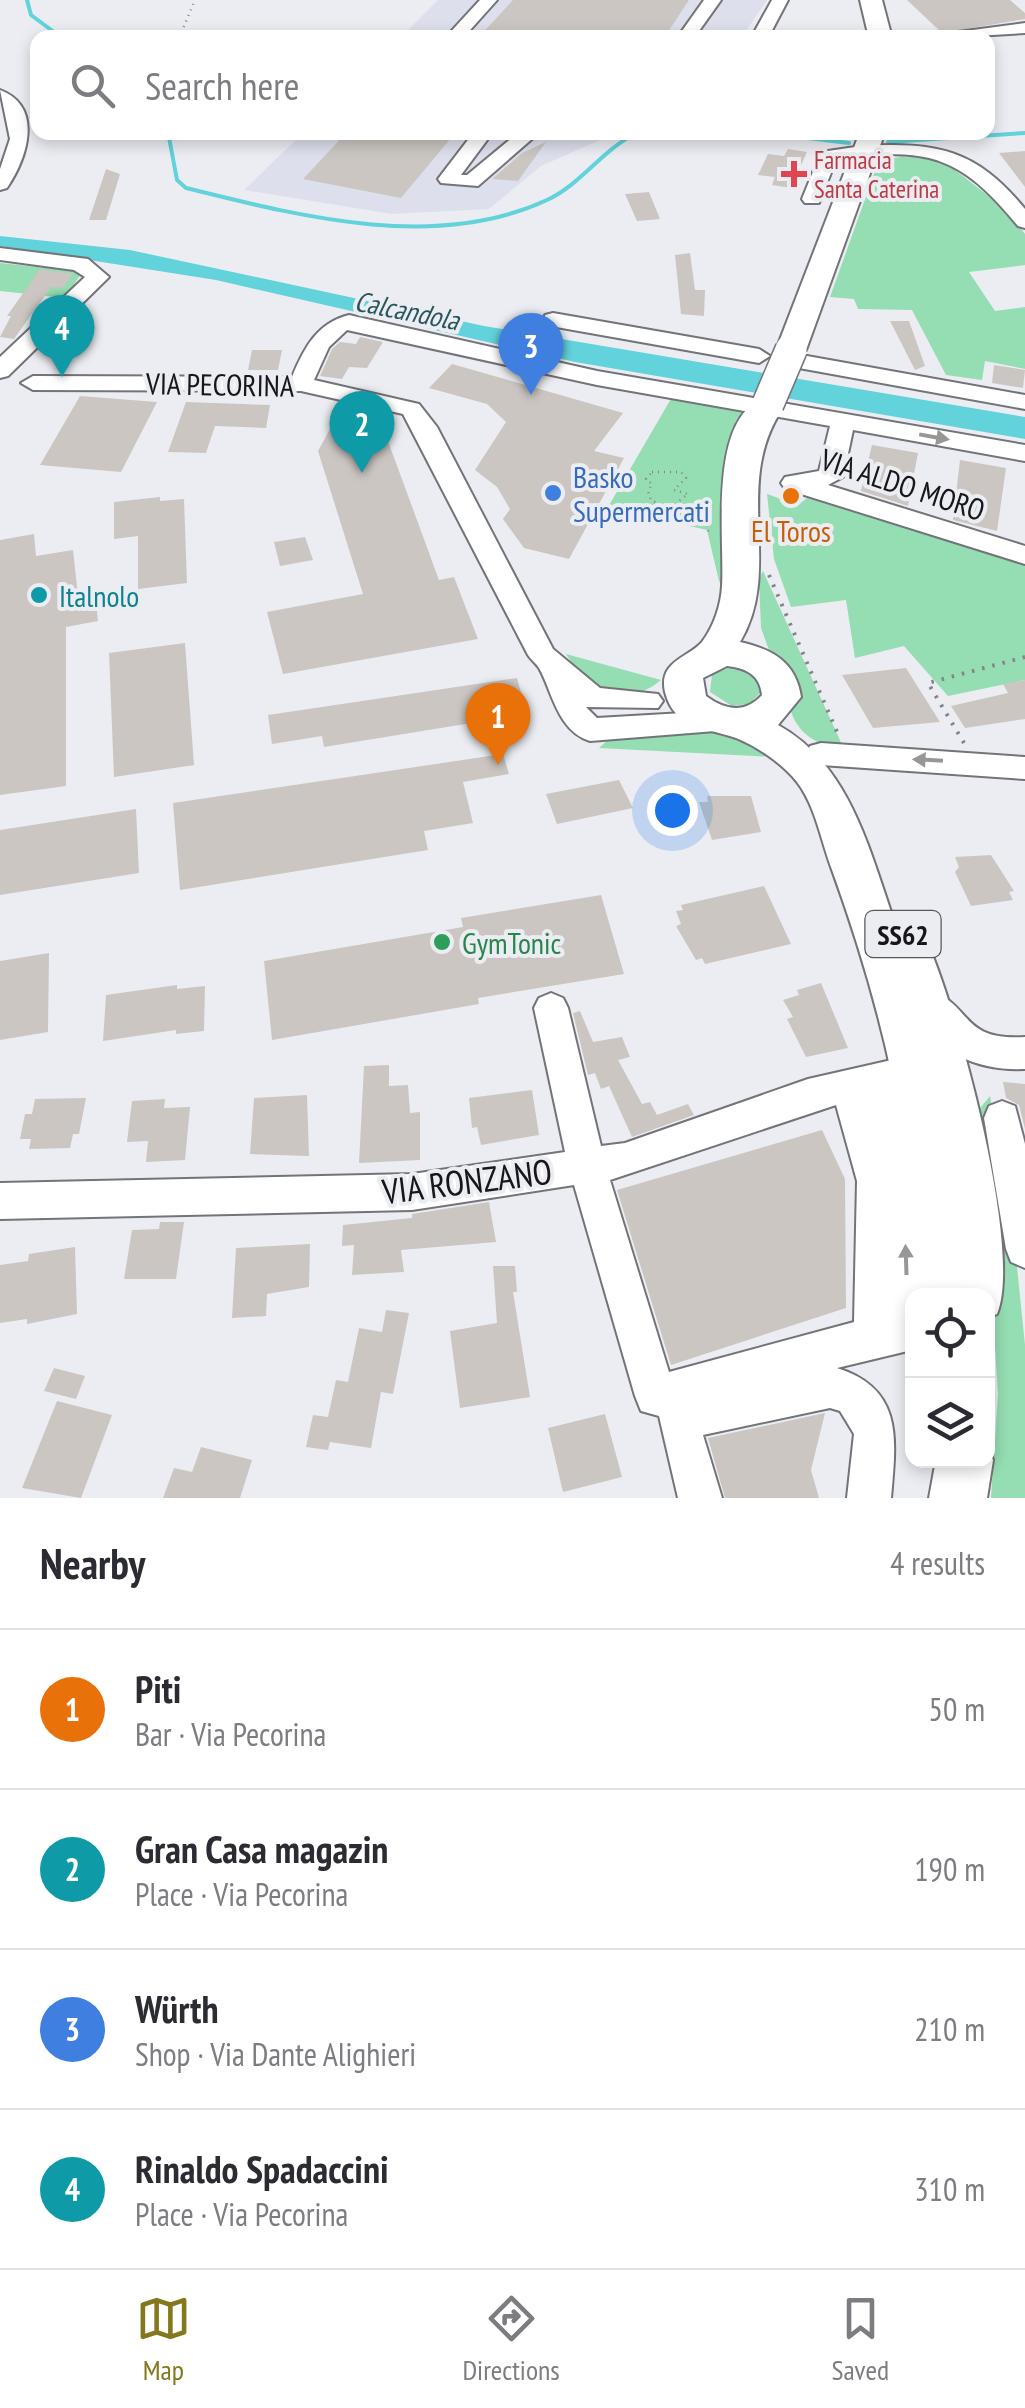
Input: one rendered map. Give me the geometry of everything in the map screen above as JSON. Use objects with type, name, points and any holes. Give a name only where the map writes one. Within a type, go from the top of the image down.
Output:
[{"type":"main road","points":[[869,1],[878,30]]},
{"type":"main road","points":[[870,143],[799,357],[758,415],[739,483],[741,602],[735,622],[713,654],[691,665],[665,693],[690,705],[745,717],[788,748],[814,774],[825,793],[884,949],[894,1075],[928,1099],[946,1242],[946,1288]]},
{"type":"main road","points":[[755,658],[746,511],[754,456],[770,417],[768,406]]},
{"type":"main road","points":[[713,654],[755,658],[777,675],[782,686],[745,717]]},
{"type":"main road","name":"SS62","points":[[745,717],[829,742],[931,1006],[981,1121],[978,1288]]},
{"type":"main road","points":[[945,1468],[945,1498]]},
{"type":"main road","points":[[958,1498],[964,1468]]},
{"type":"street","points":[[461,30],[489,0]]},
{"type":"street","points":[[691,30],[712,0]]},
{"type":"street","points":[[763,30],[780,0]]},
{"type":"street","points":[[995,32],[1025,28]]},
{"type":"street","points":[[0,96],[21,123],[22,144],[0,184]]},
{"type":"street","points":[[478,140],[448,179],[471,182],[522,140]]},
{"type":"street","points":[[812,199],[828,156],[870,143],[967,163],[1025,222]]},
{"type":"street","points":[[0,254],[80,264],[94,270],[98,278],[44,324],[12,380]]},
{"type":"street","points":[[553,320],[760,356]]},
{"type":"street","points":[[301,384],[308,363],[327,334],[349,322],[597,378],[1025,454]]},
{"type":"street","points":[[799,357],[1025,402]]},
{"type":"street","name":"VIA PECORINA","points":[[12,380],[301,384],[350,392],[411,409],[424,427],[542,655],[593,698],[665,693]]},
{"type":"street","name":"VIA ALDO MORO","points":[[844,422],[830,477],[794,483],[1025,555]]},
{"type":"street","name":"VIA PECORINA","points":[[552,666],[561,692],[590,730]]},
{"type":"street","points":[[590,730],[665,693]]},
{"type":"street","points":[[590,730],[745,717]]},
{"type":"street","points":[[829,742],[1025,768]]},
{"type":"street","points":[[931,1006],[952,1030],[1008,1054]]},
{"type":"street","points":[[551,1008],[587,1166],[656,1396],[727,1381],[880,1334],[891,1338],[902,1334],[903,1192],[889,1090],[894,1075]]},
{"type":"street","points":[[1008,1054],[967,1083],[1025,1249]]},
{"type":"street","name":"VIA RONZANO","points":[[0,1201],[412,1192],[625,1160],[808,1094],[894,1075]]},
{"type":"street","points":[[700,1498],[678,1420],[830,1387],[853,1394],[876,1430],[870,1498]]},
{"type":"path","points":[[183,30],[194,0]]},
{"type":"path","points":[[656,523],[667,508],[688,494],[674,490],[686,476],[652,472],[646,479],[652,484],[648,491],[651,500],[667,508],[707,523],[708,530]]},
{"type":"path","points":[[766,568],[829,742]]},
{"type":"path","points":[[976,762],[928,683],[1025,657]]},
{"type":"shaded area","points":[[438,0],[767,0],[747,30],[408,30]]},
{"type":"shaded area","points":[[296,140],[600,140],[541,166],[489,209],[392,214],[244,190]]},
{"type":"green space","points":[[939,158],[966,167],[955,170],[986,194],[992,193],[1025,234],[1025,265],[969,272],[995,311],[1025,307],[1025,369],[985,361],[982,380],[946,375],[912,310],[858,309],[854,299],[830,297],[879,160]]},
{"type":"green space","points":[[0,263],[81,274],[65,298],[0,291]]},
{"type":"green space","points":[[672,397],[748,409],[727,594],[719,581],[707,530],[608,507]]},
{"type":"green space","points":[[767,494],[798,505],[807,498],[1025,562],[1025,680],[948,696],[904,646],[855,658],[846,600],[791,607],[774,559]]},
{"type":"green space","points":[[763,571],[844,749],[814,740],[793,717],[761,628],[759,579]]},
{"type":"green space","points":[[566,654],[661,680],[634,693],[608,690],[584,676]]},
{"type":"green space","points":[[735,666],[753,672],[764,689],[749,704],[732,706],[710,692],[712,674]]},
{"type":"green space","points":[[718,728],[775,757],[599,748],[610,738]]},
{"type":"green space","points":[[990,1096],[1011,1209],[1025,1345],[1025,1498],[991,1498],[998,1394],[995,1288],[991,1288],[980,1108]]},
{"type":"water","name":"Calcandola","points":[[0,236],[130,250],[484,326],[1025,417],[1025,439],[575,362],[216,280],[0,246]]},
{"type":"building","points":[[513,0],[689,0],[669,30],[485,30]]},
{"type":"building","points":[[907,0],[1010,0],[1025,13],[1025,19],[939,30]]},
{"type":"building","points":[[340,140],[449,140],[401,198],[303,179]]},
{"type":"building","points":[[546,142],[518,181],[492,179],[522,153]]},
{"type":"building","points":[[788,149],[807,152],[791,188],[772,185],[775,177],[758,175],[768,154],[784,156]]},
{"type":"building","points":[[1025,151],[1025,187],[999,153]]},
{"type":"building","points":[[106,169],[120,174],[106,220],[89,220]]},
{"type":"building","points":[[649,192],[660,219],[637,221],[625,194]]},
{"type":"building","points":[[690,253],[695,290],[705,290],[704,316],[681,314],[675,255]]},
{"type":"building","points":[[40,269],[73,274],[63,288],[51,287],[14,339],[0,337],[11,316],[7,316]]},
{"type":"building","points":[[890,321],[909,321],[925,366],[915,370]]},
{"type":"building","points":[[360,337],[383,342],[367,368],[349,367],[342,379],[320,376],[332,349],[340,342],[356,344]]},
{"type":"building","points":[[252,350],[282,350],[278,370],[248,370]]},
{"type":"building","points":[[452,364],[623,413],[594,451],[624,458],[569,559],[524,548],[503,519],[510,509],[497,487],[475,470],[506,422],[487,404],[429,388]]},
{"type":"building","points":[[994,365],[1025,370],[1023,388],[992,383]]},
{"type":"building","points":[[80,396],[157,402],[121,472],[40,465]]},
{"type":"building","points":[[186,402],[270,405],[266,428],[215,426],[206,453],[168,452]]},
{"type":"building","points":[[386,420],[375,443],[385,433],[439,580],[454,577],[478,639],[283,674],[267,612],[363,594],[318,451],[330,429]]},
{"type":"building","points":[[872,445],[918,453],[908,506],[861,491]]},
{"type":"building","points":[[960,460],[1006,468],[997,531],[953,520]]},
{"type":"building","points":[[160,497],[160,501],[184,499],[187,583],[138,589],[138,536],[114,539],[114,502]]},
{"type":"building","points":[[34,534],[36,556],[73,550],[78,596],[95,593],[98,621],[66,627],[66,786],[0,795],[0,540]]},
{"type":"building","points":[[305,537],[313,560],[280,566],[274,542]]},
{"type":"building","points":[[185,643],[194,765],[114,777],[109,653]]},
{"type":"building","points":[[906,668],[940,722],[873,728],[842,675]]},
{"type":"building","points":[[517,678],[527,714],[324,747],[322,736],[272,744],[268,715]]},
{"type":"building","points":[[1025,680],[1025,719],[965,728],[951,706],[1008,693],[1003,684]]},
{"type":"building","points":[[503,754],[509,774],[463,782],[473,823],[424,831],[428,850],[180,890],[173,803]]},
{"type":"building","points":[[619,780],[633,808],[557,824],[546,794]]},
{"type":"building","points":[[707,796],[751,796],[761,832],[712,840],[699,802],[708,802]]},
{"type":"building","points":[[136,809],[139,873],[0,895],[0,830]]},
{"type":"building","points":[[991,855],[1014,891],[1009,892],[1013,900],[971,906],[955,872],[959,867],[955,857]]},
{"type":"building","points":[[764,886],[791,944],[705,964],[702,958],[696,960],[676,926],[681,924],[676,911],[683,910],[681,905]]},
{"type":"building","points":[[601,895],[624,974],[478,998],[479,1004],[272,1040],[264,961],[463,927],[461,918]]},
{"type":"building","points":[[49,953],[48,1032],[0,1040],[0,961]]},
{"type":"building","points":[[821,983],[848,1048],[806,1057],[787,1019],[793,1017],[783,1000],[799,995],[797,990]]},
{"type":"building","points":[[177,985],[177,989],[205,986],[204,1031],[176,1034],[176,1030],[103,1041],[106,995]]},
{"type":"building","points":[[580,1011],[593,1042],[622,1037],[630,1057],[618,1060],[642,1104],[650,1102],[657,1115],[688,1104],[694,1115],[632,1137],[609,1086],[601,1089],[595,1073],[588,1075],[573,1013]]},
{"type":"building","points":[[389,1065],[389,1086],[408,1085],[410,1113],[420,1112],[420,1160],[359,1163],[364,1066]]},
{"type":"building","points":[[1003,1082],[1025,1084],[1025,1129],[1019,1105],[1006,1098]]},
{"type":"building","points":[[532,1090],[539,1135],[481,1145],[477,1127],[472,1128],[469,1098]]},
{"type":"building","points":[[307,1095],[309,1156],[250,1154],[254,1098]]},
{"type":"building","points":[[86,1098],[79,1134],[73,1134],[70,1148],[29,1149],[31,1139],[20,1139],[25,1114],[32,1114],[35,1099]]},
{"type":"building","points":[[165,1099],[164,1108],[190,1107],[185,1160],[146,1162],[148,1141],[127,1142],[132,1101]]},
{"type":"building","points":[[822,1130],[845,1179],[846,1308],[671,1365],[617,1190]]},
{"type":"building","points":[[489,1202],[496,1242],[401,1250],[404,1272],[352,1275],[354,1245],[342,1246],[343,1225],[412,1218],[412,1214]]},
{"type":"building","points":[[160,1222],[184,1222],[176,1279],[124,1279],[132,1230],[159,1229]]},
{"type":"building","points":[[310,1244],[309,1287],[267,1294],[266,1316],[232,1318],[236,1248]]},
{"type":"building","points":[[75,1247],[77,1314],[27,1324],[27,1319],[0,1323],[0,1265],[28,1261],[29,1254]]},
{"type":"building","points":[[493,1266],[515,1266],[517,1292],[513,1292],[530,1397],[460,1408],[450,1331],[497,1323]]},
{"type":"building","points":[[386,1310],[409,1313],[393,1394],[381,1392],[371,1448],[330,1442],[328,1450],[306,1447],[313,1415],[328,1417],[336,1380],[348,1382],[359,1328],[382,1332]]},
{"type":"building","points":[[54,1368],[85,1376],[76,1399],[44,1391]]},
{"type":"building","points":[[57,1401],[112,1415],[81,1498],[22,1488]]},
{"type":"building","points":[[825,1413],[811,1470],[819,1498],[725,1498],[708,1438]]},
{"type":"building","points":[[605,1414],[622,1477],[563,1492],[548,1428]]},
{"type":"building","points":[[201,1447],[252,1460],[240,1498],[163,1498],[174,1468],[192,1472]]},
{"type":"waterway","points":[[27,0],[31,15],[51,30]]},
{"type":"waterway","points":[[995,135],[1025,133]]},
{"type":"waterway","points":[[170,140],[177,180],[186,188],[321,218],[414,226],[460,224],[504,216],[547,200],[624,140]]},
{"type":"waterway","points":[[824,140],[849,143]]},
{"type":"waterway","points":[[888,142],[918,140]]},
{"type":"place","name":"Farmacia Santa Caterina","points":[[794,174]]},
{"type":"place","name":"Rinaldo Spadaccini","points":[[62,377]]},
{"type":"place","name":"Würth","points":[[531,395]]},
{"type":"place","name":"Gran Casa magazin","points":[[362,473]]},
{"type":"place","name":"Basko Supermercati","points":[[553,493]]},
{"type":"place","name":"El Toros","points":[[791,496]]},
{"type":"place","name":"Italnolo","points":[[39,595]]},
{"type":"place","name":"Piti","points":[[498,765]]},
{"type":"place","name":"GymTonic","points":[[442,942]]}]
